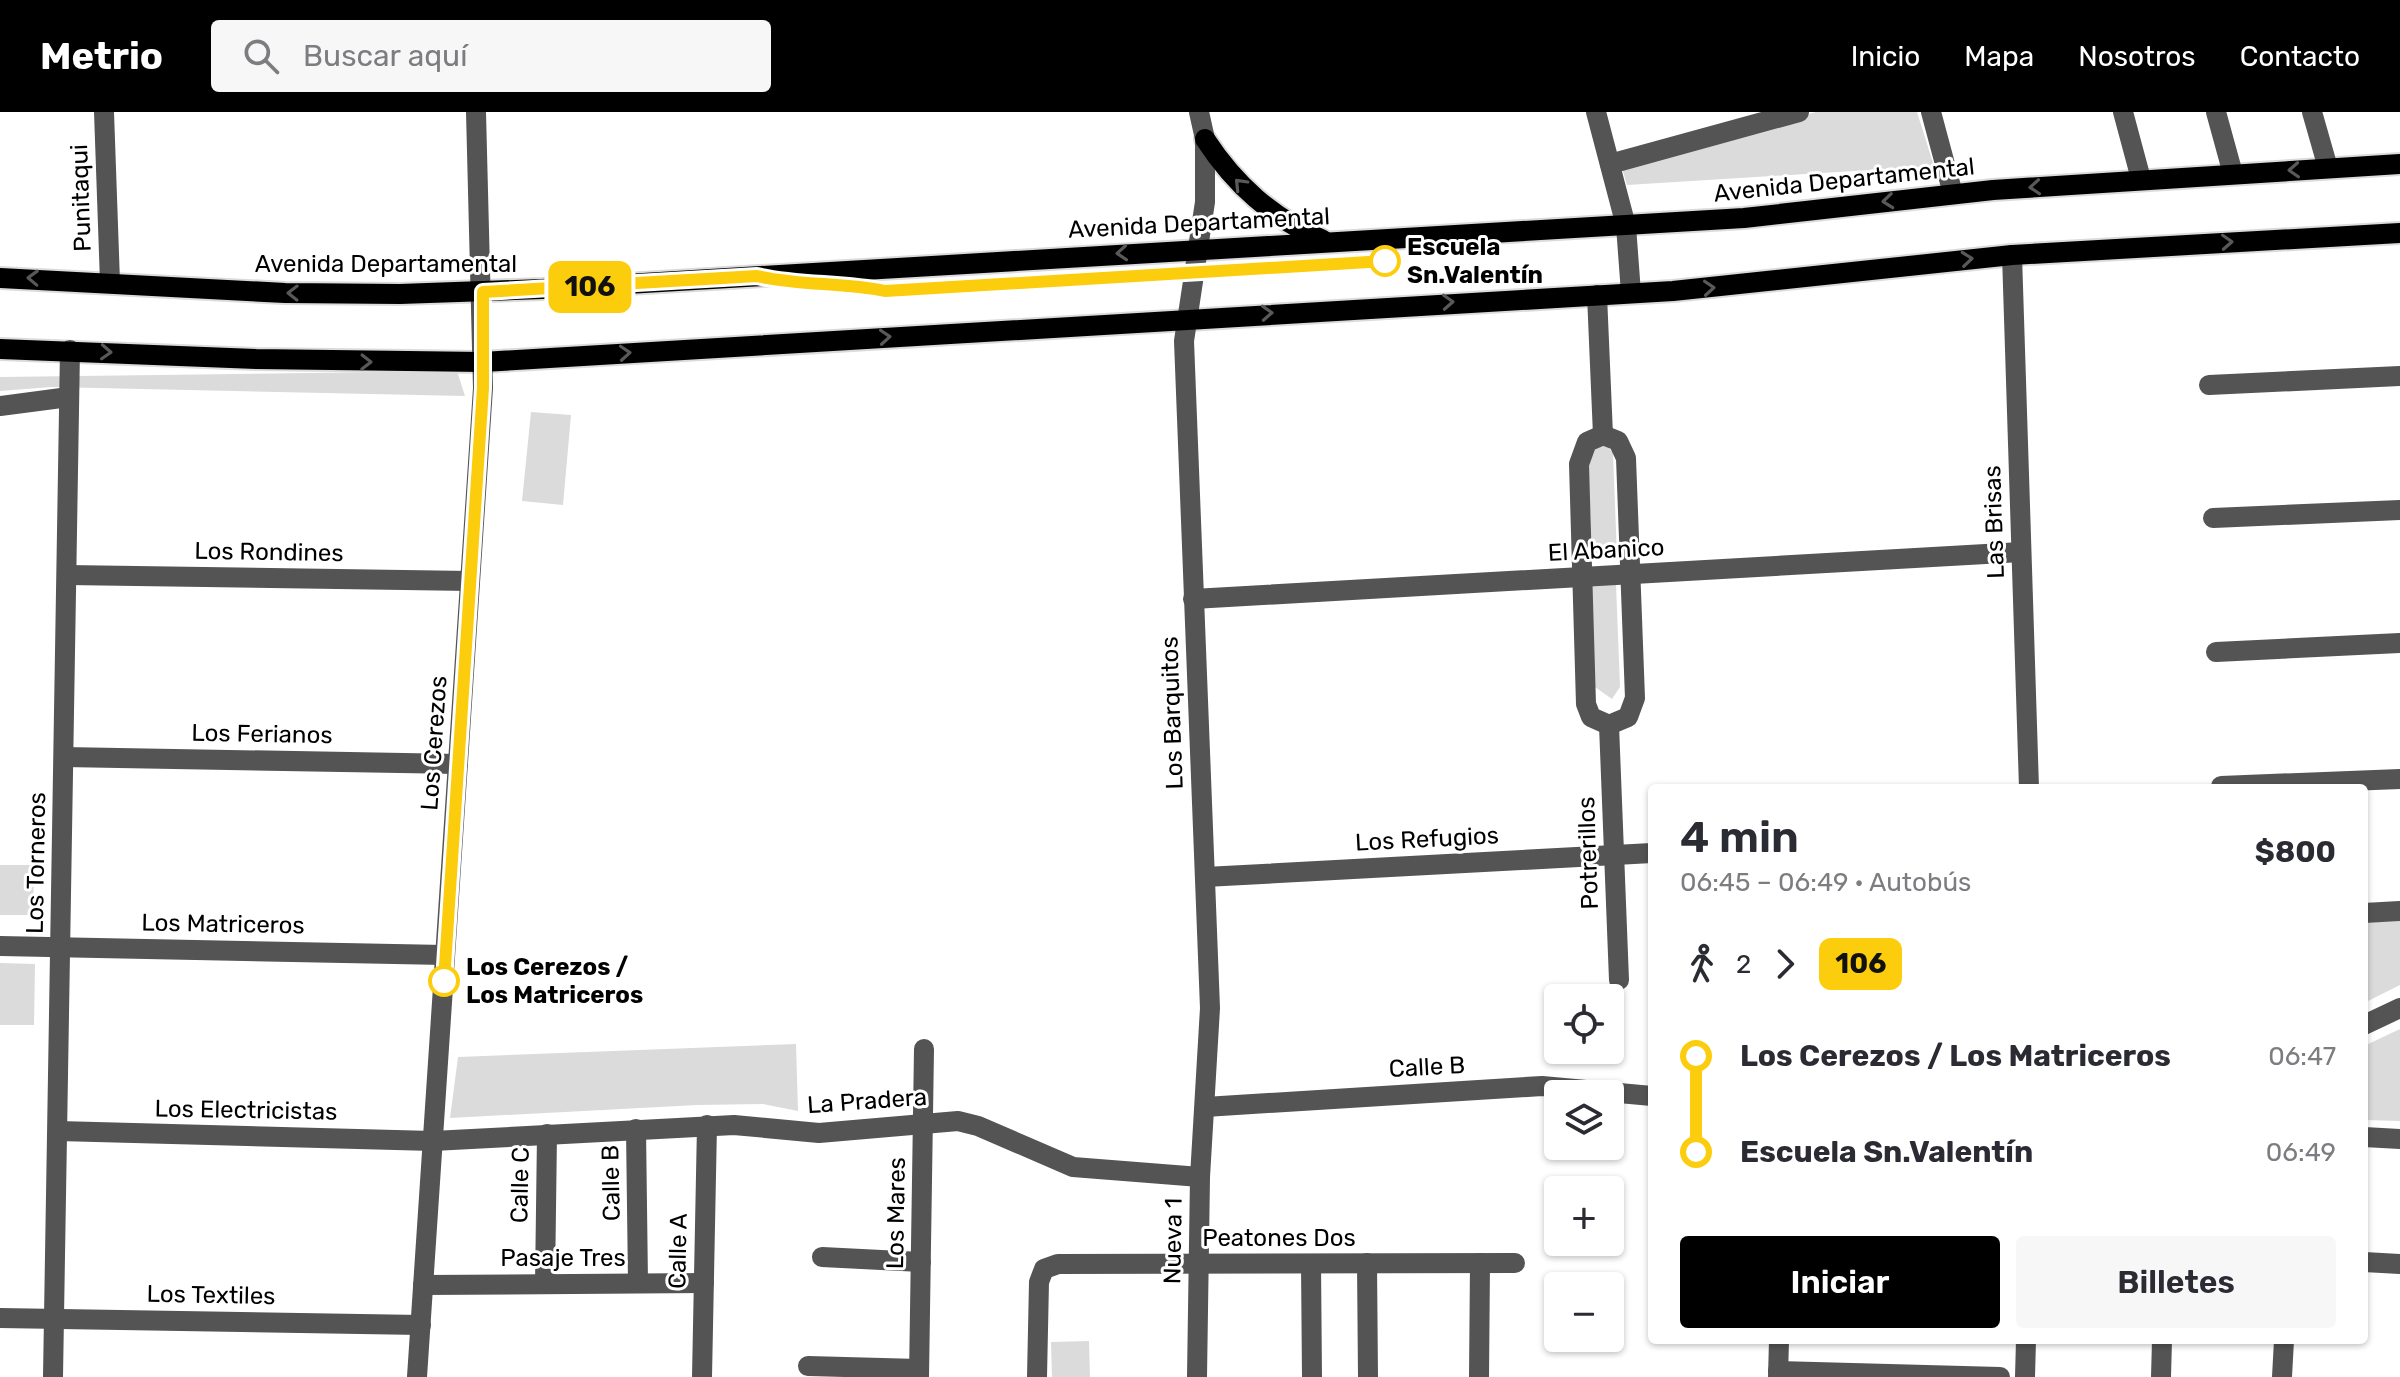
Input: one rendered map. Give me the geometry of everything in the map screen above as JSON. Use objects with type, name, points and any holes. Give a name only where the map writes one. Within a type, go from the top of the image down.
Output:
[{"type":"main road","points":[[1205,139],[1237,183],[1257,201],[1279,218],[1327,242]]},
{"type":"main road","name":"Avenida Departamental","points":[[0,278],[285,293],[483,292],[1626,226],[1744,218],[1953,194],[2400,164]]},
{"type":"main road","points":[[0,349],[256,359],[483,362],[1189,317],[1631,293],[1783,282],[2012,255],[2400,233]]},
{"type":"street","name":"Punitaqui","points":[[104,112],[110,282]]},
{"type":"street","name":"Los Cerezos","points":[[417,1377],[483,362],[476,112]]},
{"type":"street","name":"Los Barquitos","points":[[1199,112],[1205,139],[1205,202],[1184,341],[1210,1008],[1205,1107]]},
{"type":"street","points":[[1596,112],[1626,226],[1631,293]]},
{"type":"street","points":[[1610,164],[1799,112]]},
{"type":"street","points":[[1931,112],[1953,194]]},
{"type":"street","points":[[2123,112],[2141,179]]},
{"type":"street","points":[[2216,112],[2233,174]]},
{"type":"street","points":[[2312,112],[2328,168]]},
{"type":"street","name":"Las Brisas","points":[[2012,255],[2029,784]]},
{"type":"street","points":[[1597,295],[1603,435]]},
{"type":"street","name":"Los Torneros","points":[[53,1377],[70,350]]},
{"type":"street","points":[[2209,385],[2400,376]]},
{"type":"street","points":[[0,406],[69,397]]},
{"type":"street","points":[[1603,435],[1613,438],[1625,452],[1630,574],[1635,705],[1628,717],[1609,725],[1591,717],[1586,704],[1580,456],[1587,442],[1603,435]]},
{"type":"street","points":[[2213,518],[2400,510]]},
{"type":"street","name":"El Abanico","points":[[1193,599],[2021,552]]},
{"type":"street","name":"Los Rondines","points":[[67,575],[470,581]]},
{"type":"street","points":[[2216,652],[2400,643]]},
{"type":"street","name":"Potrerillos","points":[[1609,725],[1619,980]]},
{"type":"street","name":"Los Ferianos","points":[[64,757],[458,764]]},
{"type":"street","points":[[2272,784],[2400,779]]},
{"type":"street","name":"Los Refugios","points":[[1205,877],[1648,853]]},
{"type":"street","points":[[2368,913],[2400,911]]},
{"type":"street","name":"Los Matriceros","points":[[0,946],[445,955]]},
{"type":"street","points":[[2368,1023],[2400,1008]]},
{"type":"street","name":"Los Mares","points":[[919,1373],[924,1049]]},
{"type":"street","name":"Calle B","points":[[1205,1107],[1542,1086],[1648,1096]]},
{"type":"street","name":"Nueva 1","points":[[1197,1377],[1200,1177],[1205,1107]]},
{"type":"street","name":"La Pradera","points":[[433,1141],[707,1125],[753,1125],[819,1133],[968,1123],[1073,1167],[1200,1177]]},
{"type":"street","name":"Calle A","points":[[702,1377],[707,1125]]},
{"type":"street","name":"Calle B","points":[[636,1129],[638,1283]]},
{"type":"street","name":"Los Electricistas","points":[[58,1131],[433,1141]]},
{"type":"street","name":"Calle C","points":[[545,1284],[547,1134]]},
{"type":"street","points":[[2368,1137],[2400,1139]]},
{"type":"street","points":[[822,1257],[921,1262]]},
{"type":"street","points":[[2368,1262],[2400,1264]]},
{"type":"street","points":[[1367,1263],[1368,1377]]},
{"type":"street","points":[[1479,1377],[1480,1263]]},
{"type":"street","name":"Peatones Dos","points":[[1037,1377],[1039,1282],[1044,1269],[1058,1264],[1515,1263]]},
{"type":"street","points":[[1311,1264],[1312,1377]]},
{"type":"street","name":"Pasaje Tres","points":[[423,1285],[704,1283]]},
{"type":"street","name":"Los Textiles","points":[[0,1318],[421,1325]]},
{"type":"street","points":[[1779,1344],[1778,1374],[2000,1377]]},
{"type":"street","points":[[2025,1377],[2026,1344]]},
{"type":"street","points":[[2161,1377],[2162,1344]]},
{"type":"street","points":[[2282,1377],[2284,1344]]},
{"type":"street","points":[[808,1366],[919,1373]]},
{"type":"shaded area","points":[[1816,112],[1917,112],[1934,166],[1627,185],[1622,168]]},
{"type":"shaded area","points":[[457,371],[465,396],[51,387],[0,391],[0,377]]},
{"type":"shaded area","points":[[531,412],[571,415],[563,505],[522,501]]},
{"type":"shaded area","points":[[1603,441],[1613,453],[1617,556],[1592,557],[1588,455]]},
{"type":"shaded area","points":[[1616,584],[1620,687],[1612,699],[1595,687],[1591,585]]},
{"type":"shaded area","points":[[0,865],[34,865],[33,915],[0,915]]},
{"type":"shaded area","points":[[2400,921],[2400,985],[2368,1001],[2368,922]]},
{"type":"shaded area","points":[[0,963],[35,964],[34,1025],[0,1025]]},
{"type":"shaded area","points":[[2400,1029],[2400,1121],[2368,1120],[2368,1044]]},
{"type":"shaded area","points":[[796,1044],[798,1111],[763,1104],[697,1105],[450,1118],[458,1057]]},
{"type":"shaded area","points":[[1089,1341],[1090,1377],[1052,1377],[1051,1342]]},
{"type":"bus line","name":"106","points":[[444,981],[483,388],[483,292],[757,276],[784,282],[843,282],[885,291],[1385,261]]},
{"type":"place","name":"Escuela Sn.Valentín","points":[[1385,261]]},
{"type":"place","name":"Los Cerezos / Los Matriceros","points":[[444,981]]}]
